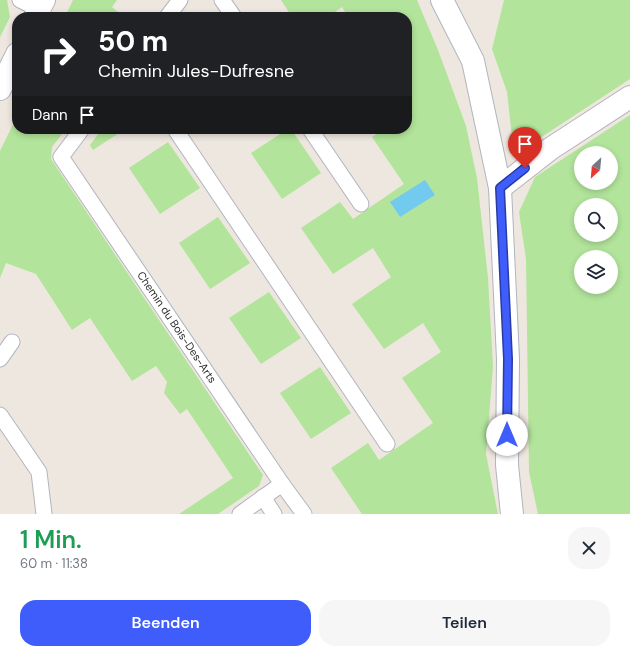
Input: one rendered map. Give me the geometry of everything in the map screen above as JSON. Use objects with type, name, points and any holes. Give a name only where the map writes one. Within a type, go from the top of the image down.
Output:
[{"type":"street","points":[[442,0],[473,61],[500,188],[508,359],[507,465],[512,514]]},
{"type":"street","points":[[0,89],[12,64]]},
{"type":"street","points":[[500,188],[550,149],[630,97]]},
{"type":"lane","points":[[20,0],[39,9]]},
{"type":"lane","points":[[171,12],[180,0]]},
{"type":"lane","points":[[222,0],[230,12]]},
{"type":"lane","name":"Chemin du Bois-Des-Arts","points":[[78,134],[61,157],[282,484]]},
{"type":"lane","points":[[178,134],[387,444]]},
{"type":"lane","points":[[313,134],[361,204]]},
{"type":"lane","points":[[0,359],[12,342]]},
{"type":"lane","points":[[0,415],[38,472],[44,514]]},
{"type":"lane","points":[[240,514],[282,484],[304,514]]},
{"type":"lane","points":[[263,497],[274,514]]},
{"type":"green space","points":[[0,0],[7,0],[10,17],[0,37]]},
{"type":"green space","points":[[73,0],[117,0],[112,7],[118,12],[67,12]]},
{"type":"green space","points":[[281,0],[417,0],[438,50],[466,126],[477,178],[488,278],[493,367],[486,454],[498,514],[362,514],[331,468],[368,443],[379,460],[433,423],[402,378],[441,352],[423,323],[384,349],[352,304],[391,277],[373,248],[333,274],[301,228],[340,202],[353,219],[404,184],[372,137],[376,134],[412,134],[412,12],[345,12],[342,7],[335,12],[289,12]]},
{"type":"green space","points":[[504,0],[630,0],[630,79],[514,155],[507,92],[492,49]]},
{"type":"green space","points":[[630,115],[630,514],[538,514],[529,472],[526,259],[519,212],[535,177],[574,152],[574,190],[618,190],[618,146],[582,146]]},
{"type":"green space","points":[[12,126],[12,134],[62,134],[52,147],[51,159],[263,475],[259,486],[218,514],[179,514],[233,478],[187,409],[180,414],[164,393],[167,382],[156,366],[132,381],[90,318],[72,330],[36,274],[6,263],[0,278],[0,151]]},
{"type":"green space","points":[[98,134],[117,134],[93,150],[90,145]]},
{"type":"green space","points":[[280,134],[294,134],[321,173],[282,199],[251,153]]},
{"type":"green space","points":[[168,142],[200,188],[160,214],[129,168]]},
{"type":"green space","points":[[218,217],[250,263],[210,289],[179,243]]},
{"type":"green space","points":[[269,292],[301,338],[261,364],[229,318]]},
{"type":"green space","points":[[320,367],[351,413],[311,439],[280,393]]},
{"type":"water","points":[[425,180],[435,195],[400,217],[390,202]]},
{"type":"route","points":[[507,435],[508,359],[500,188],[525,168]]}]
